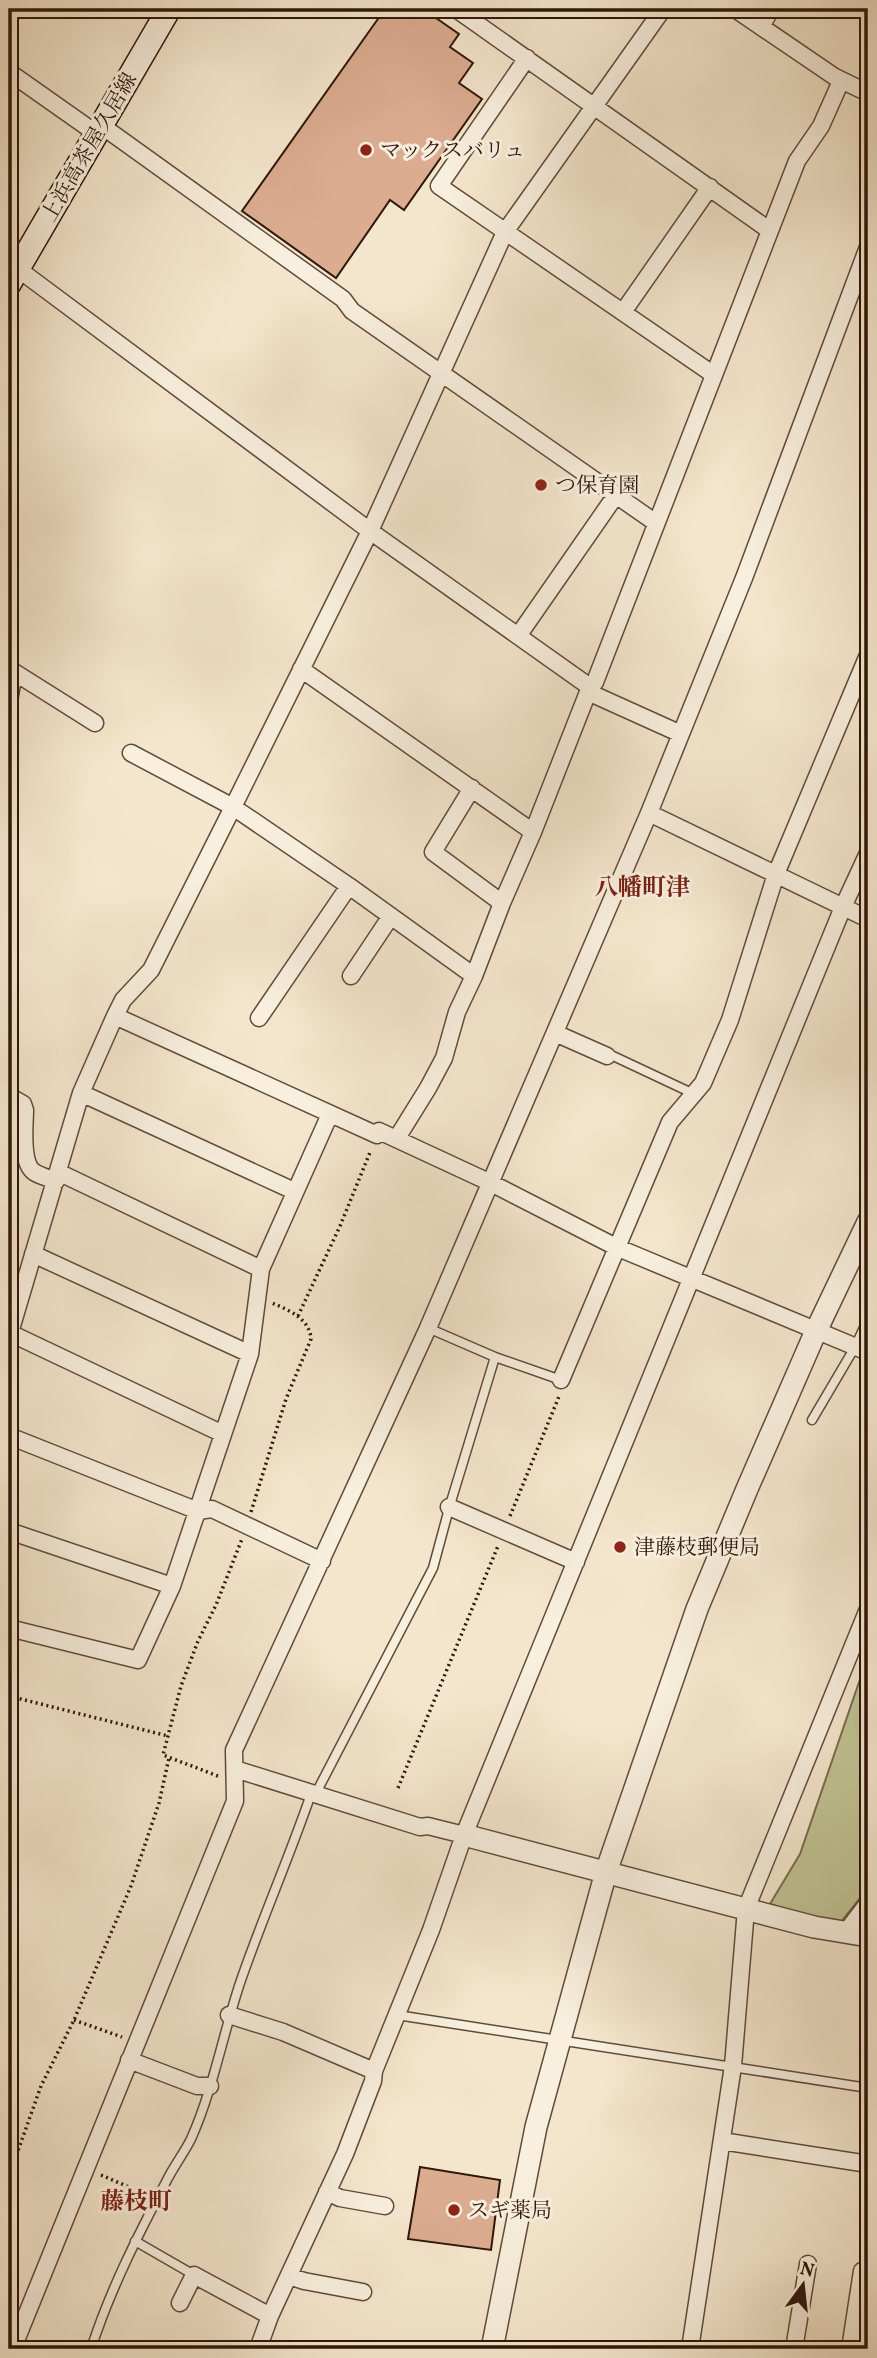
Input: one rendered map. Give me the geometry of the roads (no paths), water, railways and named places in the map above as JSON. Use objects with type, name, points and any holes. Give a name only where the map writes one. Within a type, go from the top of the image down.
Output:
[{"type":"main road","name":"上浜高茶屋久居線","points":[[12,272],[100,130],[169,9]]},
{"type":"street","points":[[456,9],[769,230]]},
{"type":"street","points":[[223,1434],[9,1335],[81,1093],[123,1000],[151,970],[370,531],[505,232],[663,9]]},
{"type":"street","points":[[735,9],[841,81],[868,93]]},
{"type":"street","points":[[761,27],[771,9]]},
{"type":"street","points":[[527,58],[439,186],[714,375]]},
{"type":"street","points":[[9,72],[100,130],[343,299],[352,311],[656,523]]},
{"type":"street","points":[[397,1138],[444,1058],[457,1012],[589,690],[595,682],[796,161],[821,126],[841,81]]},
{"type":"street","points":[[623,312],[710,187]]},
{"type":"street","points":[[9,2345],[15,2343],[235,1801],[234,1751],[428,1328],[649,813],[744,578],[868,247]]},
{"type":"street","points":[[12,272],[589,690],[681,734]]},
{"type":"street","points":[[518,636],[616,495]]},
{"type":"street","points":[[561,1380],[670,1122],[703,1083],[730,1020],[776,874],[868,655]]},
{"type":"street","points":[[9,701],[11,670],[94,723]]},
{"type":"street","points":[[301,670],[533,832]]},
{"type":"street","points":[[131,752],[233,807],[474,976]]},
{"type":"street","points":[[472,788],[433,852],[502,903]]},
{"type":"street","points":[[649,813],[868,919]]},
{"type":"street","points":[[258,2349],[270,2316],[345,2154],[373,2081],[374,2071],[431,1930],[464,1835],[843,907],[868,853]]},
{"type":"street","points":[[259,1018],[349,886]]},
{"type":"street","points":[[351,976],[391,916]]},
{"type":"street","points":[[115,1016],[330,1114],[397,1138],[617,1247],[862,1350]]},
{"type":"street","points":[[555,1033],[607,1056]]},
{"type":"street","points":[[81,1093],[294,1191]]},
{"type":"street","points":[[9,1096],[23,1104],[27,1165],[35,1173],[57,1177],[261,1269]]},
{"type":"street","points":[[9,1628],[138,1660],[172,1586],[250,1354],[261,1269],[330,1114]]},
{"type":"street","points":[[492,2349],[536,2127],[606,1872],[697,1609],[816,1331],[868,1222]]},
{"type":"street","points":[[33,1254],[250,1354]]},
{"type":"street","points":[[9,1436],[198,1511],[212,1508],[321,1561]]},
{"type":"street","points":[[449,1507],[576,1562]]},
{"type":"street","points":[[9,1531],[172,1586]]},
{"type":"street","points":[[690,2349],[733,2066],[746,1909],[868,1609]]},
{"type":"street","points":[[235,1776],[814,1927],[868,1936]]},
{"type":"street","points":[[846,1932],[868,1903]]},
{"type":"street","points":[[229,2015],[284,2032],[374,2071]]},
{"type":"street","points":[[130,2060],[197,2086],[210,2086]]},
{"type":"street","points":[[722,2141],[868,2164]]},
{"type":"street","points":[[327,2192],[340,2198],[386,2206]]},
{"type":"street","points":[[794,2349],[807,2264]]},
{"type":"street","points":[[850,2349],[862,2271]]},
{"type":"street","points":[[180,2303],[194,2275],[270,2316]]},
{"type":"street","points":[[289,2276],[363,2292]]},
{"type":"lane","points":[[607,1056],[611,1055],[694,1094]]},
{"type":"lane","points":[[812,1419],[862,1350],[868,1319]]},
{"type":"lane","points":[[428,1328],[495,1357],[561,1380]]},
{"type":"lane","points":[[91,2349],[107,2302],[135,2241],[190,2140],[210,2086],[229,2015],[254,1940],[313,1795],[433,1568],[495,1357]]},
{"type":"lane","points":[[397,2015],[868,2088]]},
{"type":"lane","points":[[135,2241],[194,2275]]},
{"type":"place","name":"マックスバリュ","points":[[366,150]]},
{"type":"place","name":"つ保育園","points":[[541,485]]},
{"type":"place","name":"津藤枝郵便局","points":[[620,1547]]},
{"type":"place","name":"スギ薬局","points":[[454,2210]]},
{"type":"district","name":"八幡町津","points":[[642,887]]},
{"type":"district","name":"藤枝町","points":[[136,2201]]}]
